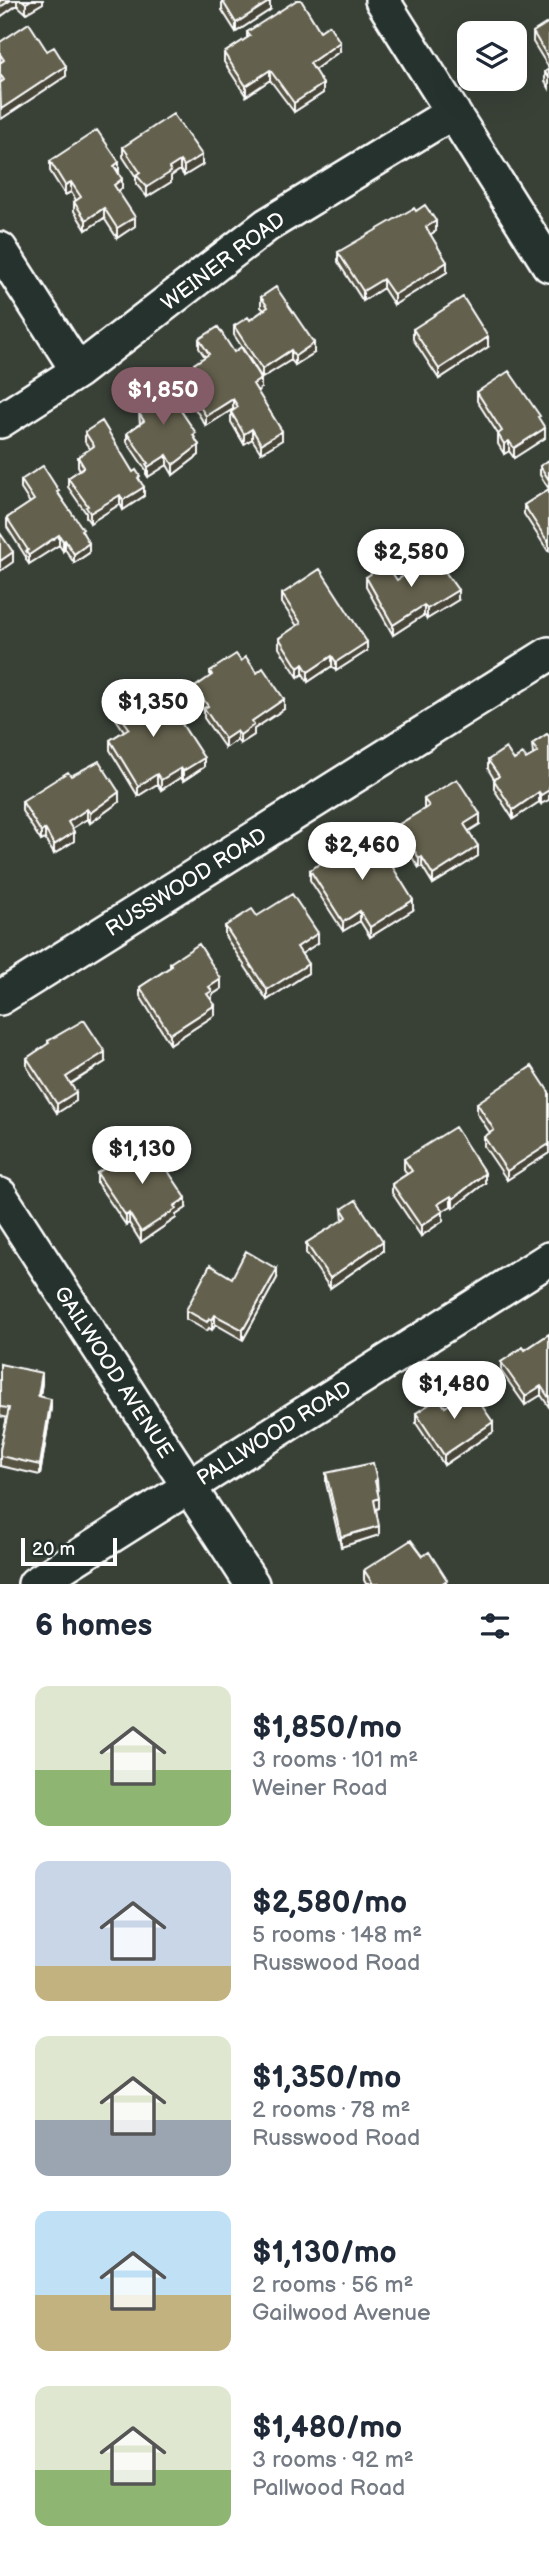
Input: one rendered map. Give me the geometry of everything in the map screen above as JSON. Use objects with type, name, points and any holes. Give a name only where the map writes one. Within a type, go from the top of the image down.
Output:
[{"type":"street","points":[[382,0],[549,265]]},
{"type":"street","name":"WEINER ROAD","points":[[0,421],[78,371],[267,225],[453,112]]},
{"type":"street","points":[[0,249],[78,371]]},
{"type":"street","name":"RUSSWOOD ROAD","points":[[0,998],[549,654]]},
{"type":"street","name":"GAILWOOD AVENUE","points":[[0,1195],[252,1584]]},
{"type":"street","name":"PALLWOOD ROAD","points":[[35,1584],[549,1259]]},
{"type":"building","points":[[0,0],[11,0],[0,7]]},
{"type":"building","points":[[222,0],[269,0],[270,1],[236,23]]},
{"type":"building","points":[[301,0],[320,31],[329,25],[340,42],[310,63],[323,84],[294,103],[270,70],[246,86],[224,53],[250,36],[247,32]]},
{"type":"building","points":[[549,22],[549,59],[533,32]]},
{"type":"building","points":[[29,23],[47,51],[54,47],[66,66],[1,109],[0,83],[4,80],[0,74],[0,63],[4,60],[0,54],[0,42]]},
{"type":"building","points":[[173,114],[202,155],[184,166],[180,161],[169,168],[171,172],[147,187],[136,175],[140,172],[123,147]]},
{"type":"building","points":[[97,130],[119,162],[114,166],[122,179],[114,185],[135,217],[117,228],[104,208],[86,220],[74,202],[81,197],[71,182],[65,185],[50,161]]},
{"type":"building","points":[[425,205],[436,221],[426,227],[447,262],[394,295],[383,279],[363,291],[338,252],[414,208],[416,211]]},
{"type":"building","points":[[276,287],[314,343],[295,356],[291,350],[262,369],[234,326],[248,317],[250,320],[268,307],[261,297]]},
{"type":"building","points":[[463,297],[488,337],[439,369],[413,329]]},
{"type":"building","points":[[218,327],[234,352],[241,347],[261,379],[253,384],[282,431],[261,444],[252,429],[244,434],[231,412],[238,407],[233,399],[206,416],[183,381],[199,371],[194,364],[209,354],[199,339]]},
{"type":"building","points":[[509,371],[540,416],[538,417],[545,428],[514,448],[509,441],[504,444],[498,434],[502,431],[477,392]]},
{"type":"building","points":[[162,376],[180,403],[177,405],[196,433],[193,435],[199,445],[173,465],[167,455],[148,467],[148,463],[127,433],[144,421],[139,413],[143,411],[140,406],[151,400],[143,388]]},
{"type":"building","points":[[102,421],[133,472],[136,470],[140,476],[138,478],[144,487],[123,500],[120,495],[90,513],[68,478],[84,467],[78,457],[94,446],[85,432]]},
{"type":"building","points":[[549,460],[549,480],[540,466]]},
{"type":"building","points":[[43,466],[89,543],[74,554],[59,535],[29,555],[7,518],[34,500],[21,480]]},
{"type":"building","points":[[549,489],[549,541],[548,542],[524,505]]},
{"type":"building","points":[[0,533],[13,552],[0,561]]},
{"type":"building","points":[[434,556],[458,590],[427,609],[424,605],[393,625],[366,577],[386,564],[397,580]]},
{"type":"building","points":[[320,569],[367,642],[336,662],[332,656],[308,672],[303,664],[298,668],[279,638],[301,623],[282,594]]},
{"type":"building","points":[[236,654],[241,661],[246,657],[257,673],[263,668],[284,699],[252,721],[254,725],[240,735],[237,731],[225,739],[204,708],[208,706],[195,687],[212,675],[210,671]]},
{"type":"building","points":[[149,684],[172,722],[178,718],[204,758],[183,771],[181,768],[161,780],[157,774],[138,786],[110,740],[129,728],[114,707]]},
{"type":"building","points":[[547,734],[549,790],[541,795],[539,792],[513,810],[494,780],[499,776],[488,760],[506,748],[514,760],[523,754],[526,759],[538,752],[532,744]]},
{"type":"building","points":[[99,761],[119,792],[90,813],[87,809],[68,822],[74,832],[54,845],[45,829],[41,832],[22,801],[68,772],[71,776]]},
{"type":"building","points":[[457,779],[480,814],[464,824],[478,846],[433,875],[398,825],[429,806],[424,799]]},
{"type":"building","points":[[371,832],[413,900],[370,927],[360,911],[343,922],[310,870]]},
{"type":"building","points":[[292,894],[318,933],[297,947],[308,964],[267,990],[225,926],[252,909],[257,916]]},
{"type":"building","points":[[199,944],[221,979],[209,987],[212,991],[207,994],[215,1005],[170,1034],[140,987]]},
{"type":"building","points":[[84,1020],[105,1052],[66,1077],[76,1092],[57,1104],[27,1058],[49,1043],[48,1041]]},
{"type":"building","points":[[532,1066],[549,1092],[549,1144],[507,1171],[484,1137],[494,1130],[477,1103]]},
{"type":"building","points":[[455,1127],[485,1173],[453,1199],[451,1196],[438,1204],[443,1211],[421,1226],[392,1184],[412,1171],[404,1159]]},
{"type":"building","points":[[148,1141],[186,1198],[174,1206],[176,1209],[141,1232],[129,1213],[126,1216],[97,1173]]},
{"type":"building","points":[[356,1200],[383,1241],[330,1278],[306,1243],[347,1217],[342,1209]]},
{"type":"building","points":[[246,1251],[277,1269],[243,1330],[215,1315],[207,1322],[186,1310],[210,1265],[232,1278]]},
{"type":"building","points":[[549,1334],[549,1398],[541,1386],[525,1396],[501,1362]]},
{"type":"building","points":[[0,1364],[42,1373],[38,1396],[51,1399],[40,1465],[0,1456],[9,1408],[0,1407]]},
{"type":"building","points":[[471,1390],[493,1422],[444,1455],[416,1413],[439,1398],[445,1407]]},
{"type":"building","points":[[373,1463],[379,1498],[374,1500],[379,1526],[341,1537],[326,1473]]},
{"type":"building","points":[[411,1540],[423,1556],[429,1552],[447,1580],[441,1584],[373,1584],[364,1570]]}]
